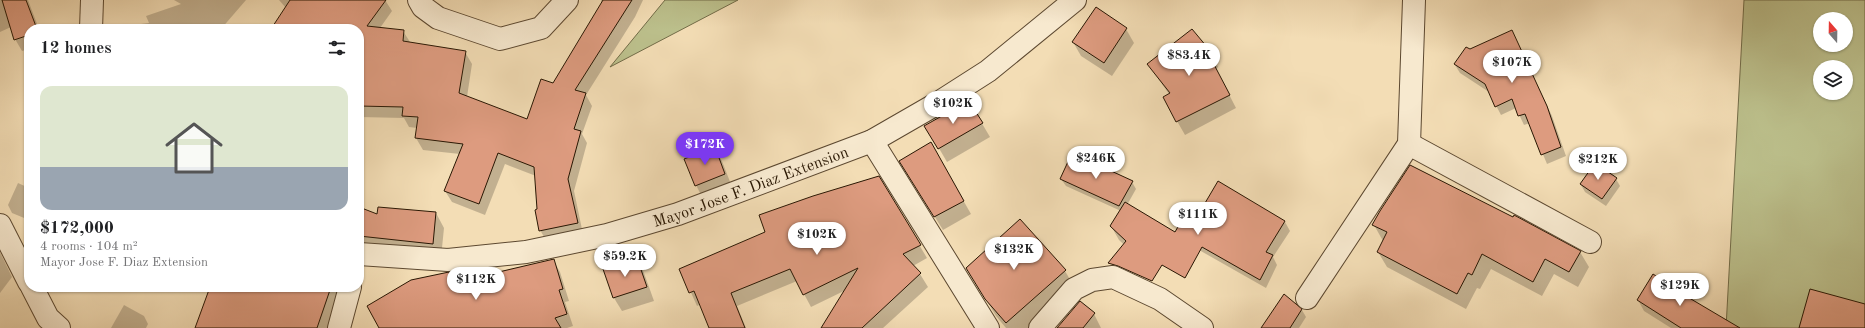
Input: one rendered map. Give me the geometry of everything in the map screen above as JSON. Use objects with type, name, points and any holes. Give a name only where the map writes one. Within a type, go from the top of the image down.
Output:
[{"type":"street","points":[[91,24],[92,0]]},
{"type":"street","points":[[419,0],[423,7],[438,18],[500,39],[540,28],[567,0]]},
{"type":"street","name":"Mayor Jose F. Diaz Extension","points":[[364,254],[448,260],[526,252],[607,235],[678,214],[872,141],[938,103],[988,71],[1075,0]]},
{"type":"street","points":[[1307,298],[1409,144],[1414,0]]},
{"type":"street","points":[[872,141],[988,328]]},
{"type":"street","points":[[1409,144],[1590,242]]},
{"type":"street","points":[[0,225],[24,272]]},
{"type":"street","points":[[1040,328],[1074,288],[1092,280],[1113,278],[1160,299],[1202,328]]},
{"type":"street","points":[[34,292],[50,325]]},
{"type":"street","points":[[339,328],[349,292]]},
{"type":"green space","points":[[665,0],[738,0],[610,67]]},
{"type":"green space","points":[[1744,0],[1865,0],[1865,328],[1726,328]]},
{"type":"building","points":[[2,0],[26,0],[35,24],[24,24],[24,37],[14,40]]},
{"type":"building","points":[[290,0],[386,0],[367,26],[404,30],[403,41],[466,51],[459,93],[527,119],[541,79],[553,83],[603,0],[632,0],[575,90],[586,93],[574,129],[581,131],[568,179],[578,223],[539,231],[535,210],[537,209],[534,167],[498,153],[479,204],[444,191],[463,144],[415,138],[418,117],[402,116],[403,107],[364,106],[364,24],[274,24]]},
{"type":"building","points":[[1096,7],[1127,28],[1104,63],[1072,42]]},
{"type":"building","points":[[1192,29],[1212,53],[1209,55],[1230,95],[1176,122],[1163,97],[1170,93],[1147,64]]},
{"type":"building","points":[[1512,30],[1547,106],[1561,147],[1541,155],[1525,114],[1518,116],[1512,99],[1495,107],[1485,84],[1454,64],[1466,47],[1470,49]]},
{"type":"building","points":[[963,104],[974,109],[983,123],[938,149],[924,126]]},
{"type":"building","points":[[931,142],[964,201],[934,217],[899,161]]},
{"type":"building","points":[[715,147],[725,174],[695,186],[684,159]]},
{"type":"building","points":[[1072,153],[1133,181],[1119,206],[1060,179]]},
{"type":"building","points":[[1595,163],[1617,178],[1602,199],[1580,184]]},
{"type":"building","points":[[1410,165],[1513,217],[1514,215],[1581,251],[1569,272],[1545,259],[1533,282],[1482,254],[1472,275],[1468,273],[1457,294],[1377,252],[1387,232],[1372,225]]},
{"type":"building","points":[[879,176],[921,245],[903,254],[921,273],[862,328],[821,328],[858,268],[803,295],[790,269],[731,293],[745,328],[709,328],[694,291],[689,293],[679,269],[765,232],[759,215],[813,196]]},
{"type":"building","points":[[1218,181],[1285,221],[1266,252],[1273,255],[1260,280],[1202,247],[1185,278],[1162,265],[1152,281],[1108,263],[1126,241],[1110,226],[1125,202],[1175,232],[1188,209],[1198,215]]},
{"type":"building","points":[[378,207],[436,212],[433,244],[364,237],[364,209],[377,214]]},
{"type":"building","points":[[1020,219],[1066,270],[1006,323],[985,299],[966,268]]},
{"type":"building","points":[[637,258],[647,287],[613,298],[603,269]]},
{"type":"building","points":[[554,259],[563,289],[559,290],[567,314],[555,318],[561,328],[379,328],[367,306],[411,280],[449,272],[452,283]]},
{"type":"building","points":[[1653,274],[1691,299],[1740,328],[1681,328],[1637,300]]},
{"type":"building","points":[[1810,289],[1865,304],[1865,328],[1799,328]]},
{"type":"building","points":[[208,292],[329,292],[317,328],[195,328]]},
{"type":"building","points":[[1284,294],[1302,309],[1290,328],[1261,328]]},
{"type":"building","points":[[1080,301],[1095,313],[1083,328],[1057,328]]}]
